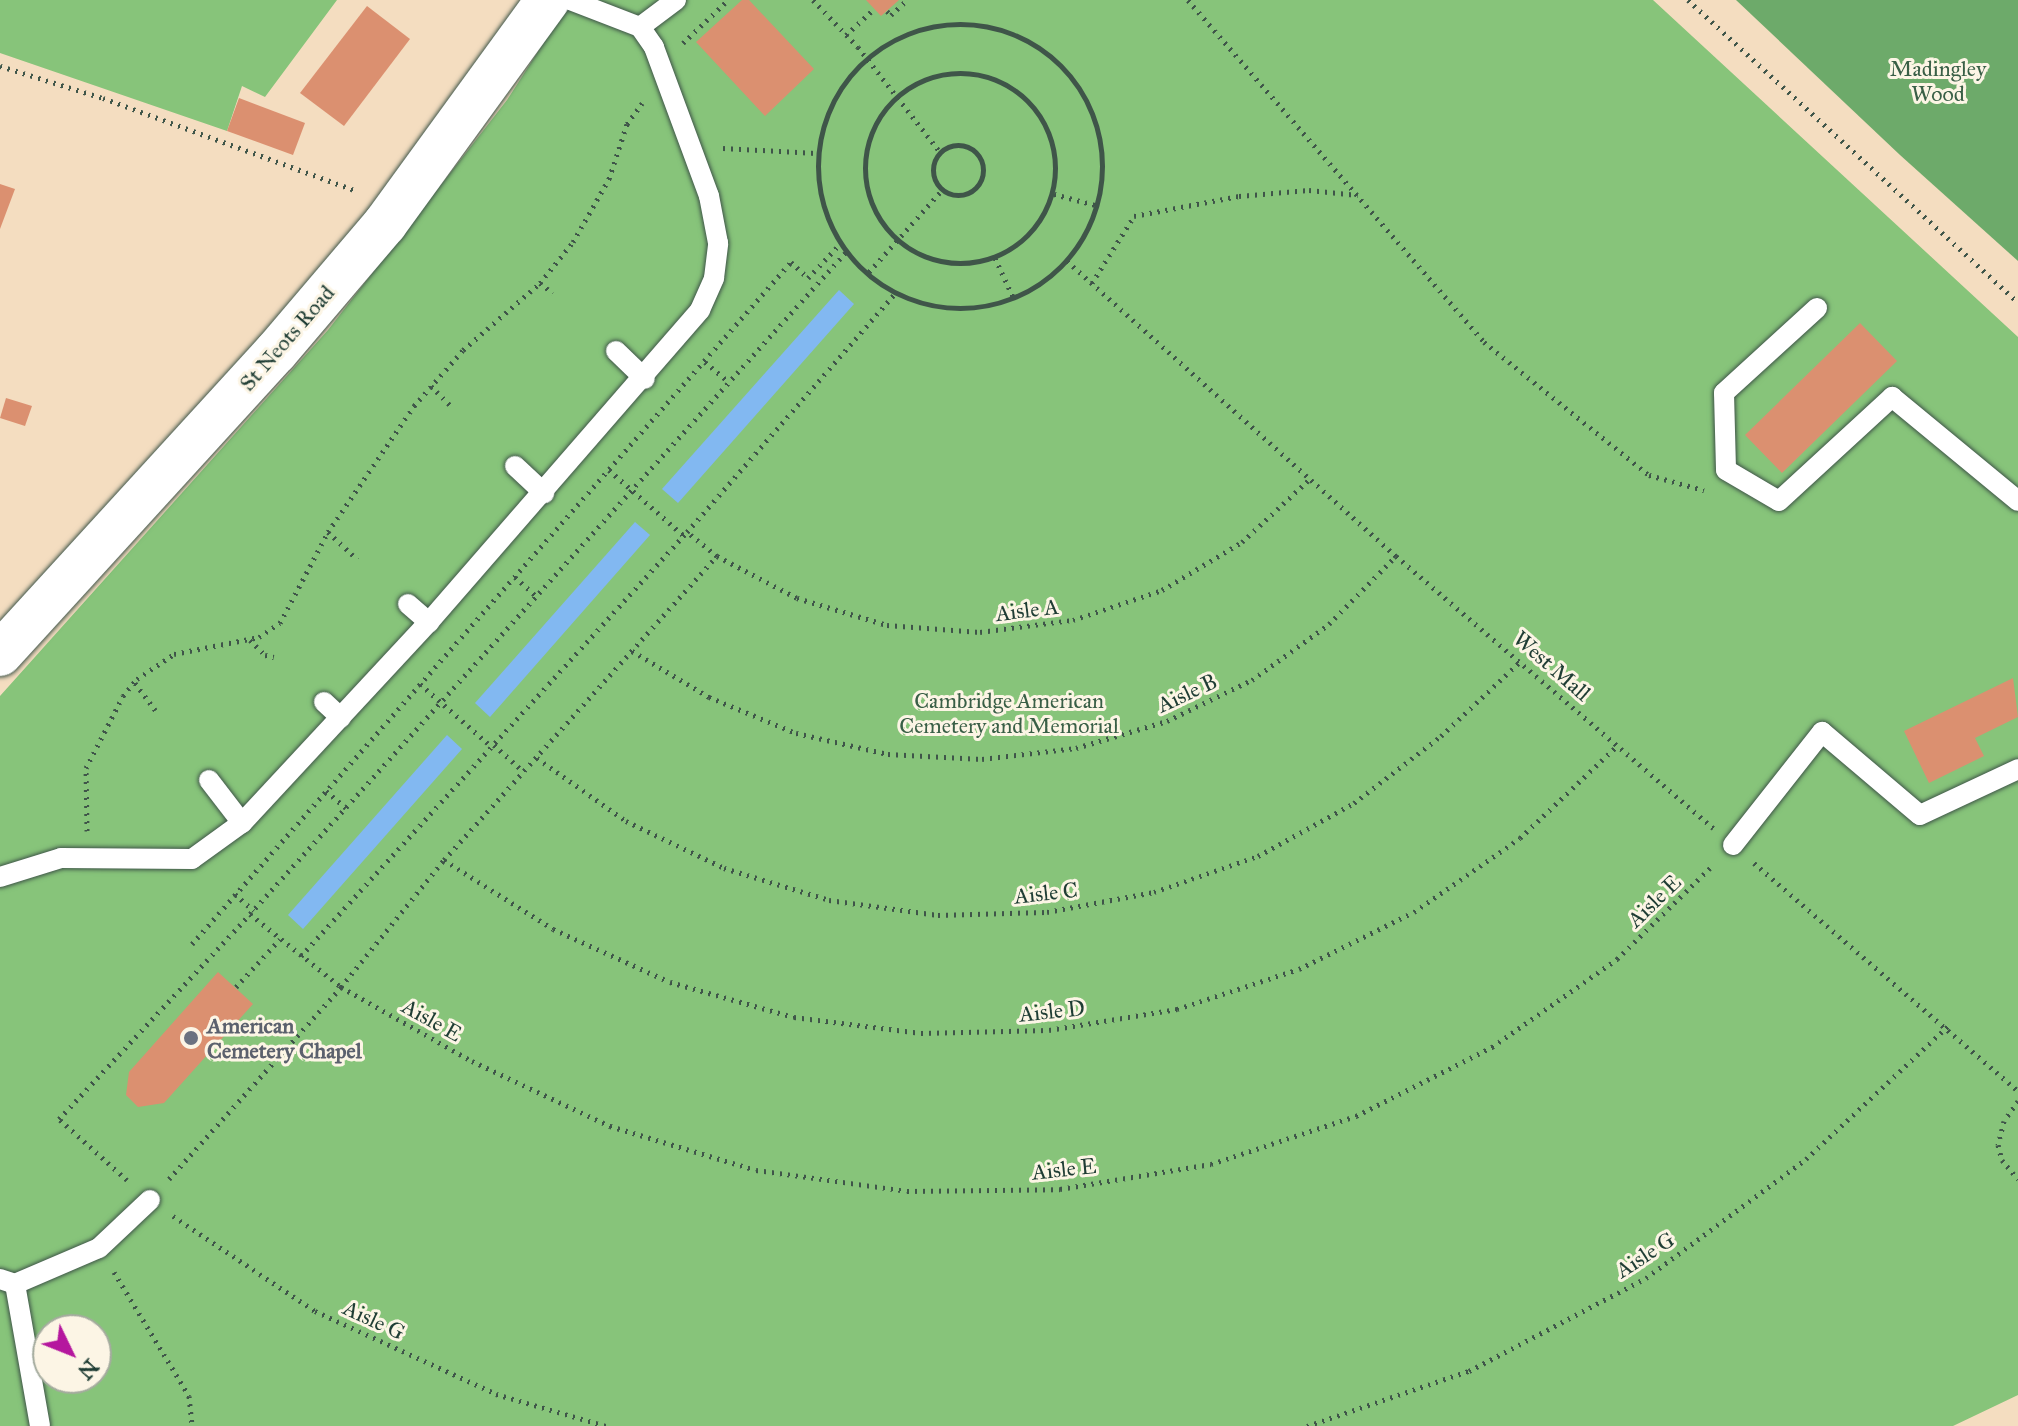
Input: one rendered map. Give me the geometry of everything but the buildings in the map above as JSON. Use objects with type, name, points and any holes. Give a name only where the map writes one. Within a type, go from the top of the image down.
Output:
[{"type":"highway","name":"St Neots Road","points":[[0,654],[276,352],[385,224],[548,0]]},
{"type":"lane","points":[[0,877],[61,858],[103,855],[192,859],[242,823],[429,622],[645,379],[700,310],[714,278],[718,243],[694,147],[670,85],[640,27],[570,0]]},
{"type":"lane","points":[[640,27],[676,0]]},
{"type":"lane","points":[[1817,308],[1724,393],[1726,470],[1779,501],[1892,397],[2018,501]]},
{"type":"lane","points":[[616,351],[645,379]]},
{"type":"lane","points":[[515,466],[544,493]]},
{"type":"lane","points":[[408,604],[429,622]]},
{"type":"lane","points":[[324,702],[341,718]]},
{"type":"lane","points":[[1733,845],[1822,732],[1920,815],[2018,769]]},
{"type":"lane","points":[[209,780],[242,823]]},
{"type":"lane","points":[[40,1426],[8,1281],[99,1248],[150,1200]]},
{"type":"path","points":[[685,59],[680,46],[728,0]]},
{"type":"path","points":[[813,0],[867,58],[894,98],[940,152]]},
{"type":"path","points":[[887,11],[891,15],[907,0]]},
{"type":"path","points":[[1188,0],[1484,342],[1649,475],[1702,492],[1726,470]]},
{"type":"path","points":[[1688,0],[2018,302]]},
{"type":"path","points":[[846,35],[874,9]]},
{"type":"path","points":[[940,24],[981,24],[1020,36],[1043,50],[1081,88],[1098,125],[1104,165],[1099,206],[1067,261],[1014,299],[975,308],[949,308],[894,295],[846,252],[826,214],[816,153],[822,119],[867,58],[901,36],[940,24]]},
{"type":"path","points":[[0,66],[329,179],[350,189]]},
{"type":"path","points":[[972,72],[1012,86],[1042,116],[1056,156],[1054,194],[1027,237],[995,258],[938,263],[894,241],[866,194],[866,142],[894,98],[930,75],[972,72]]},
{"type":"path","points":[[103,855],[88,833],[84,814],[86,768],[107,721],[135,683],[174,654],[249,639],[280,623],[328,532],[431,386],[463,350],[540,283],[592,211],[636,108],[670,85]]},
{"type":"path","points":[[958,144],[973,149],[982,162],[983,178],[973,190],[958,195],[942,190],[934,177],[940,152],[958,144]]},
{"type":"path","points":[[694,147],[816,153]]},
{"type":"path","points":[[869,272],[942,190]]},
{"type":"path","points":[[1092,283],[1134,216],[1253,195],[1309,190],[1358,195]]},
{"type":"path","points":[[1054,194],[1099,206]]},
{"type":"path","points":[[192,944],[791,262],[808,278],[841,243]]},
{"type":"path","points":[[252,913],[846,252]]},
{"type":"path","points":[[995,258],[1014,299]]},
{"type":"path","name":"West Mall","points":[[1067,261],[1312,477],[1396,556],[1522,660],[1733,845],[1948,1026],[2018,1091]]},
{"type":"path","points":[[540,283],[553,293]]},
{"type":"path","points":[[301,956],[686,534],[894,295]]},
{"type":"path","points":[[705,362],[729,382]]},
{"type":"path","points":[[431,386],[453,408]]},
{"type":"path","name":"Aisle A","points":[[609,470],[717,556],[797,598],[887,625],[980,632],[1073,620],[1162,590],[1242,542],[1312,477]]},
{"type":"path","points":[[328,532],[357,559]]},
{"type":"path","points":[[150,1200],[341,987],[444,860],[717,556]]},
{"type":"path","name":"Aisle B","points":[[632,651],[709,697],[812,737],[888,754],[951,758],[1061,750],[1167,721],[1252,680],[1329,624],[1396,556]]},
{"type":"path","points":[[515,577],[536,596]]},
{"type":"path","points":[[249,639],[265,655],[274,657]]},
{"type":"path","name":"Aisle C","points":[[537,758],[626,821],[724,868],[829,900],[938,915],[1047,912],[1154,892],[1258,856],[1354,803],[1441,736],[1522,660]]},
{"type":"path","points":[[135,683],[155,710]]},
{"type":"path","points":[[420,684],[524,772]]},
{"type":"path","name":"Aisle D","points":[[444,860],[553,929],[670,982],[808,1019],[921,1033],[1049,1030],[1190,1005],[1299,969],[1414,912],[1520,838],[1618,745]]},
{"type":"path","points":[[326,791],[346,808]]},
{"type":"path","name":"Aisle E","points":[[235,894],[280,939],[341,987],[472,1061],[610,1126],[756,1170],[907,1191],[1060,1189],[1211,1164],[1356,1116],[1492,1047],[1617,959],[1733,845]]},
{"type":"path","name":"Aisle G","points":[[252,913],[59,1119],[150,1200],[315,1311],[496,1394],[606,1426]]},
{"type":"path","points":[[236,987],[280,939]]},
{"type":"path","name":"Aisle G","points":[[1307,1426],[1469,1371],[1646,1278],[1806,1159],[1948,1026]]},
{"type":"path","points":[[2018,1101],[2004,1121],[1998,1145],[2002,1160],[2018,1179]]},
{"type":"path","points":[[99,1248],[189,1396],[192,1426]]},
{"type":"green space","points":[[0,0],[337,0],[265,97],[242,86],[227,131],[0,53]]},
{"type":"green space","name":"Cambridge American Cemetery and Memorial","points":[[571,0],[1653,0],[2018,337],[2018,1395],[1953,1426],[0,1426],[0,696],[328,330],[507,100]]},
{"type":"green space","name":"Madingley Wood","points":[[1736,0],[2018,0],[2018,261],[1900,155]]},
{"type":"water","points":[[839,290],[854,304],[678,503],[662,489]]},
{"type":"water","points":[[635,522],[650,535],[490,717],[475,703]]},
{"type":"water","points":[[447,735],[462,749],[303,929],[288,915]]},
{"type":"place","name":"American Cemetery Chapel","points":[[191,1038]]}]
